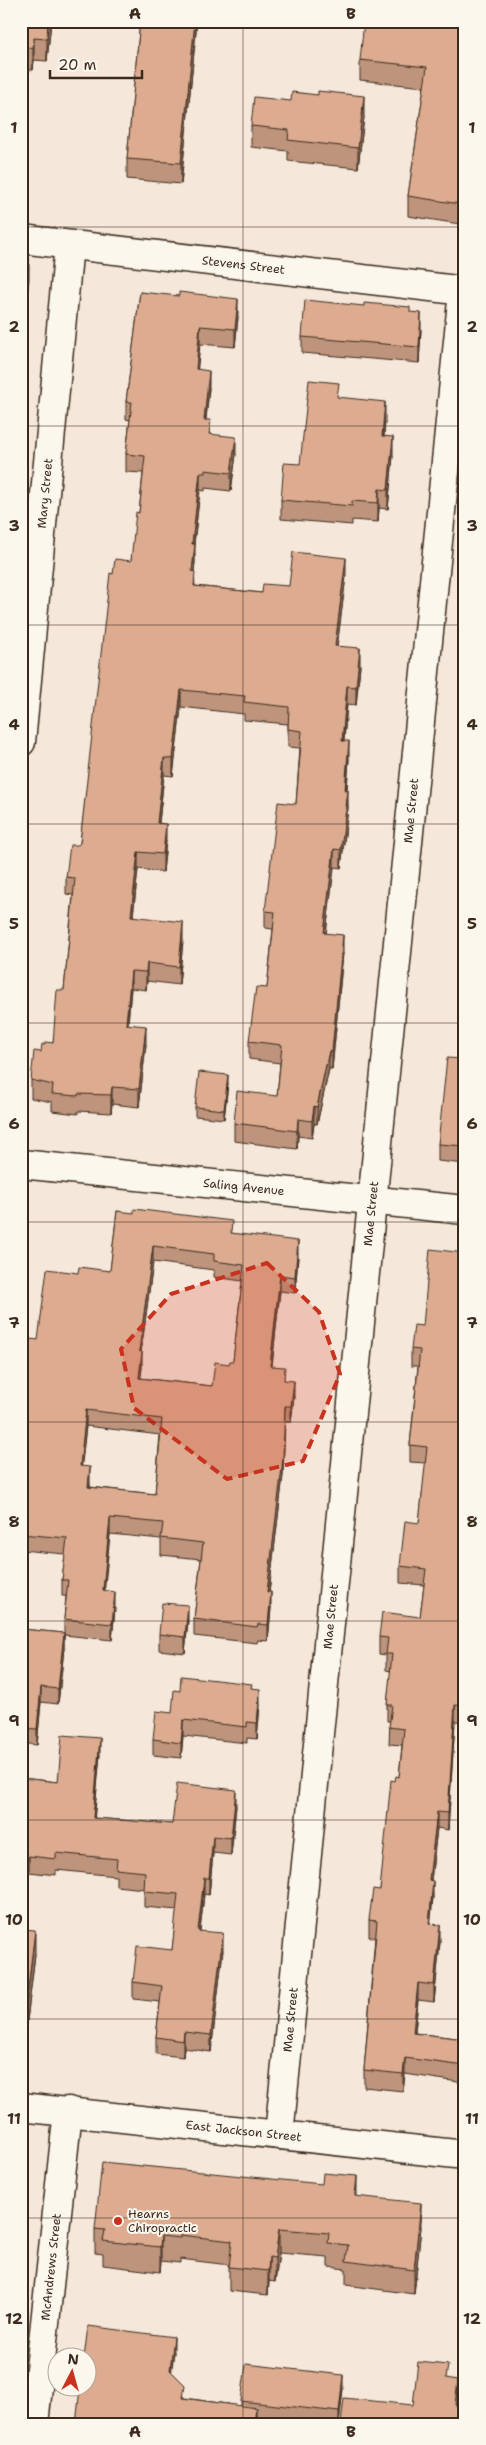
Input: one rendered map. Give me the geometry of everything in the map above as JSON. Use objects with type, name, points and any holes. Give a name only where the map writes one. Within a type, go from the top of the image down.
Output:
[{"type":"street","name":"Stevens Street","points":[[21,239],[464,291]]},
{"type":"street","name":"Mary Street","points":[[21,742],[69,245]]},
{"type":"street","name":"Mae Street","points":[[279,2135],[464,291]]},
{"type":"street","name":"Saling Avenue","points":[[21,1164],[465,1210]]},
{"type":"street","name":"East Jackson Street","points":[[21,2107],[465,2155]]},
{"type":"street","name":"McAndrews Street","points":[[34,2424],[68,2111]]},
{"type":"highlighted area","points":[[267,1263],[319,1312],[340,1374],[303,1461],[227,1479],[134,1408],[121,1349],[171,1294]]},
{"type":"building","points":[[21,21],[48,21],[47,39],[34,38],[33,48],[21,46]]},
{"type":"building","points":[[140,21],[195,21],[181,163],[127,159]]},
{"type":"building","points":[[364,21],[465,21],[465,171],[460,204],[408,196],[427,67],[360,60]]},
{"type":"building","points":[[318,91],[364,96],[358,148],[288,140],[289,130],[251,126],[254,97],[291,101],[292,92],[318,95]]},
{"type":"building","points":[[21,258],[29,258],[21,333]]},
{"type":"building","points":[[140,292],[179,296],[179,292],[238,299],[235,329],[200,326],[196,369],[209,371],[204,420],[211,420],[209,434],[236,437],[231,473],[205,470],[205,473],[200,473],[192,544],[195,544],[192,571],[195,572],[194,586],[262,593],[263,584],[289,586],[293,552],[346,558],[335,646],[360,648],[356,687],[347,686],[342,741],[349,741],[345,790],[348,790],[341,850],[334,849],[324,933],[343,935],[332,1051],[329,1051],[317,1107],[314,1106],[312,1121],[298,1119],[297,1131],[234,1123],[237,1091],[277,1096],[282,1045],[249,1041],[256,987],[267,988],[275,912],[265,911],[278,802],[296,804],[302,731],[288,729],[289,707],[244,702],[245,696],[181,690],[173,759],[164,758],[157,823],[166,824],[163,854],[138,852],[131,916],[183,922],[179,967],[147,963],[146,972],[131,971],[126,1024],[146,1026],[139,1089],[112,1087],[111,1095],[78,1094],[78,1096],[52,1094],[53,1085],[31,1080],[34,1051],[41,1052],[42,1044],[45,1045],[45,1042],[53,1043],[57,990],[64,990],[75,878],[66,877],[70,845],[78,845],[80,843],[110,573],[113,574],[115,559],[131,561],[136,512],[139,513],[145,456],[126,454],[132,402],[126,402]]},
{"type":"building","points":[[305,300],[364,306],[364,303],[410,307],[410,312],[421,313],[419,347],[302,337]]},
{"type":"building","points":[[309,380],[339,383],[337,397],[385,402],[382,436],[393,437],[388,490],[379,489],[378,503],[352,501],[352,506],[281,500],[284,463],[300,464]]},
{"type":"building","points":[[465,963],[465,1002],[460,1002]]},
{"type":"building","points":[[465,1033],[465,1146],[438,1144],[447,1058],[462,1059]]},
{"type":"building","points":[[199,1072],[228,1075],[224,1110],[195,1107]]},
{"type":"building","points":[[134,1209],[232,1221],[231,1233],[298,1241],[295,1277],[280,1275],[270,1366],[285,1367],[284,1380],[294,1381],[291,1406],[285,1406],[283,1459],[267,1592],[271,1592],[268,1625],[258,1624],[257,1627],[194,1619],[203,1543],[161,1538],[163,1523],[110,1518],[103,1590],[115,1592],[112,1624],[64,1619],[68,1580],[62,1580],[67,1538],[21,1534],[21,1415],[30,1339],[38,1340],[47,1269],[78,1273],[79,1267],[110,1271],[117,1211],[134,1213]],"holes":[[[153,1246],[214,1254],[214,1261],[244,1265],[233,1361],[230,1361],[229,1364],[215,1362],[212,1386],[139,1378],[142,1352],[139,1351]],[[86,1410],[162,1419],[155,1494],[88,1487],[90,1467],[80,1466]]]},
{"type":"building","points":[[430,1249],[465,1253],[465,1706],[455,1705],[448,1813],[437,1812],[429,1880],[433,1881],[429,1924],[440,1925],[434,1985],[418,1983],[413,2033],[465,2039],[465,2066],[405,2058],[403,2074],[364,2070],[377,1921],[369,1920],[373,1889],[380,1890],[391,1780],[395,1781],[396,1776],[399,1777],[404,1729],[389,1727],[392,1705],[387,1705],[392,1654],[386,1654],[388,1638],[379,1637],[382,1612],[420,1617],[426,1569],[400,1566],[405,1521],[419,1523],[427,1447],[410,1445],[420,1350],[411,1349],[414,1325],[423,1326]]},
{"type":"building","points":[[162,1603],[188,1605],[185,1637],[159,1634]]},
{"type":"building","points":[[21,1629],[64,1633],[58,1689],[41,1687],[37,1729],[21,1728]]},
{"type":"building","points":[[181,1676],[252,1684],[251,1688],[260,1689],[257,1723],[247,1722],[247,1727],[183,1720],[181,1743],[153,1739],[156,1711],[172,1713],[174,1690],[180,1691]]},
{"type":"building","points":[[62,1735],[100,1738],[93,1818],[172,1824],[177,1783],[236,1790],[231,1838],[213,1836],[209,1878],[204,1878],[198,1931],[223,1933],[211,2035],[184,2032],[183,2041],[156,2037],[162,1986],[133,1982],[137,1946],[172,1950],[178,1894],[144,1891],[145,1872],[116,1869],[117,1859],[56,1853],[56,1859],[29,1856],[21,1896],[21,1778],[58,1782]]},
{"type":"building","points":[[21,1929],[35,1930],[26,2005],[21,2004]]},
{"type":"building","points":[[102,2162],[322,2184],[323,2173],[357,2176],[355,2196],[421,2203],[414,2270],[346,2261],[348,2245],[328,2243],[329,2233],[279,2229],[275,2258],[269,2257],[268,2271],[229,2267],[232,2241],[180,2235],[180,2238],[161,2236],[160,2247],[103,2241],[105,2230],[95,2229]]},
{"type":"building","points":[[88,2326],[174,2337],[170,2370],[185,2385],[183,2398],[256,2408],[254,2424],[76,2424],[79,2398],[98,2398],[98,2348],[85,2348]]},
{"type":"building","points":[[418,2362],[448,2365],[446,2378],[458,2380],[455,2405],[465,2406],[465,2424],[341,2424],[344,2398],[413,2405]]},
{"type":"building","points":[[246,2364],[343,2375],[339,2412],[241,2401]]},
{"type":"place","name":"Hearns Chiropractic","points":[[118,2221]]}]
